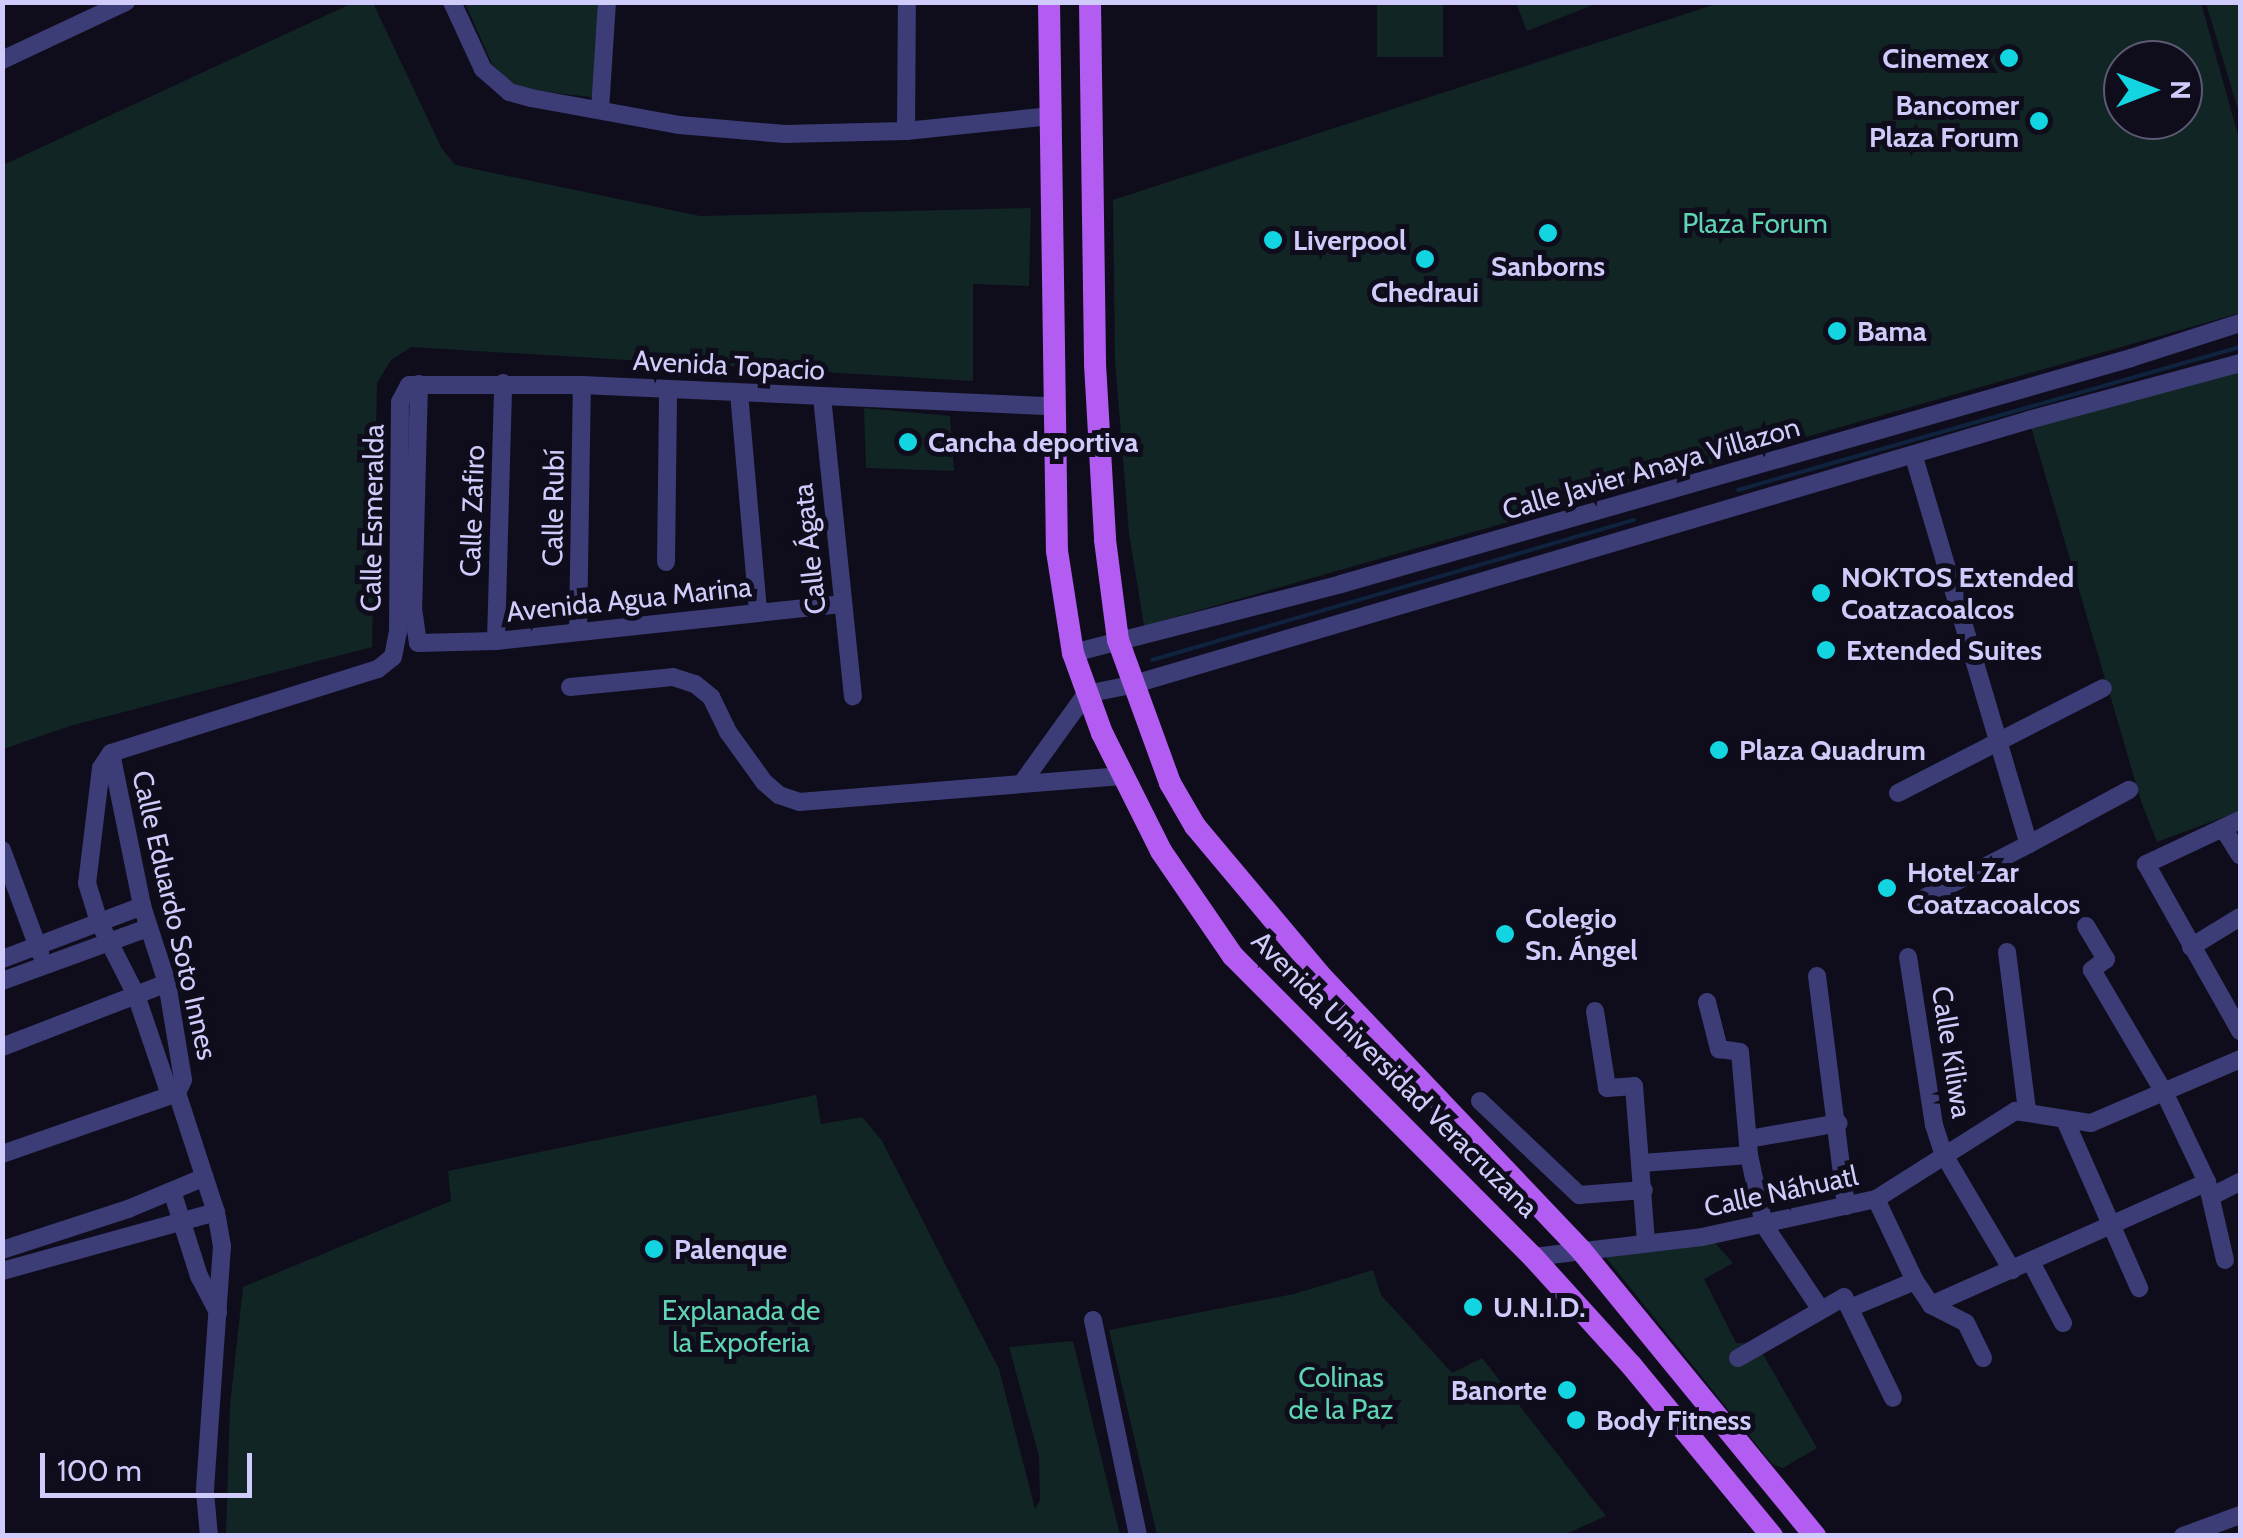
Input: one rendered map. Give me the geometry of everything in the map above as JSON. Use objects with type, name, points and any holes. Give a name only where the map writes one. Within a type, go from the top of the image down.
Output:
[{"type":"main road","name":"Avenida Universidad Veracruzana","points":[[1049,2],[1051,406],[1056,551],[1072,653],[1122,776],[1172,870],[1233,956],[1533,1257],[1670,1412],[1772,1536]]},
{"type":"main road","name":"Avenida Universidad Veracruzana","points":[[1090,2],[1099,463],[1118,640],[1131,685],[1170,783],[1195,826],[1342,1001],[1581,1250],[1814,1536]]},
{"type":"main road","points":[[1670,1412],[1685,1412],[1721,1445],[1738,1446]]},
{"type":"street","points":[[2,60],[126,2]]},
{"type":"street","points":[[452,2],[469,42],[494,81],[530,98],[679,125],[770,133],[906,130],[1051,116]]},
{"type":"street","points":[[600,110],[606,2]]},
{"type":"street","points":[[906,130],[907,2]]},
{"type":"street","name":"Calle Javier Anaya Villazon","points":[[1072,653],[1341,584],[1647,498],[2240,322]]},
{"type":"street","points":[[1022,782],[1086,694],[1131,685],[1914,457],[2028,420],[2240,362]]},
{"type":"street","name":"Calle Zafiro","points":[[496,641],[503,383]]},
{"type":"street","name":"Avenida Topacio","points":[[412,386],[582,385],[1051,406]]},
{"type":"street","name":"Calle Rubí","points":[[578,632],[582,385]]},
{"type":"street","name":"Avenida Agua Marina","points":[[412,386],[415,637],[422,644],[496,641],[841,604]]},
{"type":"street","name":"Calle Esmeralda","points":[[111,753],[378,669],[396,650],[400,402],[412,386]]},
{"type":"street","points":[[666,562],[668,389]]},
{"type":"street","points":[[738,393],[758,612]]},
{"type":"street","name":"Calle Ágata","points":[[822,397],[853,696]]},
{"type":"street","points":[[1914,457],[2029,844]]},
{"type":"street","points":[[1721,477],[1732,510]]},
{"type":"street","points":[[1647,498],[1659,531]]},
{"type":"street","points":[[570,687],[673,677],[695,684],[711,697],[728,732],[764,782],[779,795],[798,802],[1122,776]]},
{"type":"street","points":[[1898,792],[2000,744],[2102,688]]},
{"type":"street","name":"Calle Eduardo Soto Innes","points":[[111,753],[142,906],[166,983],[184,1080],[177,1093]]},
{"type":"street","name":"Calle Eduardo Soto Innes","points":[[111,753],[101,768],[87,862],[88,883],[100,922],[136,995],[167,1086],[177,1093],[216,1212],[223,1263],[205,1492],[209,1536]]},
{"type":"street","points":[[1922,899],[2129,790]]},
{"type":"street","points":[[2239,1025],[2146,864],[2240,820]]},
{"type":"street","points":[[2222,828],[2240,856]]},
{"type":"street","points":[[2,850],[44,966]]},
{"type":"street","points":[[2,959],[142,906]]},
{"type":"street","points":[[2192,947],[2240,917]]},
{"type":"street","points":[[2086,926],[2106,960],[2092,970],[2165,1094],[2210,1189],[2225,1260]]},
{"type":"street","points":[[2,981],[148,928]]},
{"type":"street","points":[[2007,952],[2026,1110],[2092,1123],[2240,1059]]},
{"type":"street","name":"Calle Kiliwa","points":[[1908,958],[1934,1125],[1944,1155],[2012,1270]]},
{"type":"street","points":[[1817,976],[1839,1123],[1846,1206]]},
{"type":"street","points":[[2,1048],[166,983]]},
{"type":"street","points":[[1708,1002],[1719,1050],[1740,1052],[1749,1147],[1764,1226],[1820,1307]]},
{"type":"street","points":[[1595,1010],[1607,1088],[1634,1086],[1646,1242]]},
{"type":"street","points":[[2,1154],[177,1093]]},
{"type":"street","points":[[1480,1101],[1579,1194],[1644,1190]]},
{"type":"street","name":"Calle Náhuatl","points":[[1533,1257],[1764,1226],[1876,1199],[2015,1111],[2026,1110]]},
{"type":"street","points":[[2065,1120],[2138,1288]]},
{"type":"street","points":[[1642,1163],[1749,1147],[1839,1123]]},
{"type":"street","points":[[2,1250],[205,1177]]},
{"type":"street","points":[[1932,1305],[2112,1224],[2240,1182]]},
{"type":"street","points":[[172,1192],[206,1295],[218,1312]]},
{"type":"street","points":[[1876,1199],[1915,1281],[1932,1305],[1966,1324],[1984,1358]]},
{"type":"street","points":[[2,1272],[216,1212]]},
{"type":"street","points":[[2030,1262],[2063,1324]]},
{"type":"street","points":[[1850,1308],[1915,1281]]},
{"type":"street","points":[[1738,1358],[1820,1307],[1844,1297],[1893,1398]]},
{"type":"street","points":[[1093,1320],[1138,1536]]},
{"type":"street","points":[[2182,1536],[2240,1516]]},
{"type":"green space","points":[[355,2],[373,3],[442,149],[455,165],[700,216],[1031,208],[1029,286],[973,284],[973,381],[411,347],[391,360],[377,383],[372,647],[70,726],[3,749],[3,165]]},
{"type":"green space","points":[[465,3],[601,3],[598,98],[516,88],[492,64]]},
{"type":"green space","points":[[1377,3],[1443,3],[1443,57],[1377,57]]},
{"type":"green space","points":[[1516,3],[1598,3],[1527,31]]},
{"type":"green space","name":"Plaza Forum","points":[[1719,3],[2201,3],[2240,142],[2240,313],[1144,626],[1129,533],[1115,360],[1113,200]]},
{"type":"green space","points":[[2206,3],[2240,3],[2240,116]]},
{"type":"green space","points":[[2240,363],[2240,811],[2157,842],[2142,804],[2029,420]]},
{"type":"green space","name":"Cancha deportiva","points":[[864,408],[950,416],[954,471],[866,468]]},
{"type":"green space","name":"Explanada de la Expoferia","points":[[816,1095],[821,1124],[862,1117],[882,1141],[999,1369],[1035,1509],[1040,1500],[1039,1456],[1009,1347],[1073,1341],[1120,1535],[226,1535],[230,1405],[243,1287],[451,1201],[448,1171]]},
{"type":"green space","points":[[1707,1234],[1733,1263],[1704,1279],[1736,1343],[1757,1344],[1817,1448],[1783,1468],[1772,1464],[1603,1254]]},
{"type":"green space","name":"Colinas de la Paz","points":[[1373,1270],[1381,1295],[1452,1373],[1482,1358],[1606,1516],[1561,1536],[1157,1535],[1109,1330],[1294,1294]]},
{"type":"waterway","points":[[1738,490],[2240,347]]},
{"type":"waterway","points":[[1152,660],[1634,520]]},
{"type":"place","name":"Cinemex","points":[[2009,58]]},
{"type":"place","name":"Bancomer Plaza Forum","points":[[2039,121]]},
{"type":"place","name":"Sanborns","points":[[1548,233]]},
{"type":"place","name":"Liverpool","points":[[1273,240]]},
{"type":"place","name":"Chedraui","points":[[1425,259]]},
{"type":"place","name":"Bama","points":[[1837,331]]},
{"type":"place","name":"Cancha deportiva","points":[[908,442]]},
{"type":"place","name":"NOKTOS Extended Coatzacoalcos","points":[[1821,593]]},
{"type":"place","name":"Extended Suites","points":[[1826,650]]},
{"type":"place","name":"Plaza Quadrum","points":[[1719,750]]},
{"type":"place","name":"Hotel Zar Coatzacoalcos","points":[[1887,888]]},
{"type":"place","name":"Colegio Sn. Ángel","points":[[1505,934]]},
{"type":"place","name":"Palenque","points":[[654,1249]]},
{"type":"place","name":"U.N.I.D.","points":[[1473,1307]]},
{"type":"place","name":"Banorte","points":[[1567,1390]]},
{"type":"place","name":"Body Fitness","points":[[1576,1420]]}]
